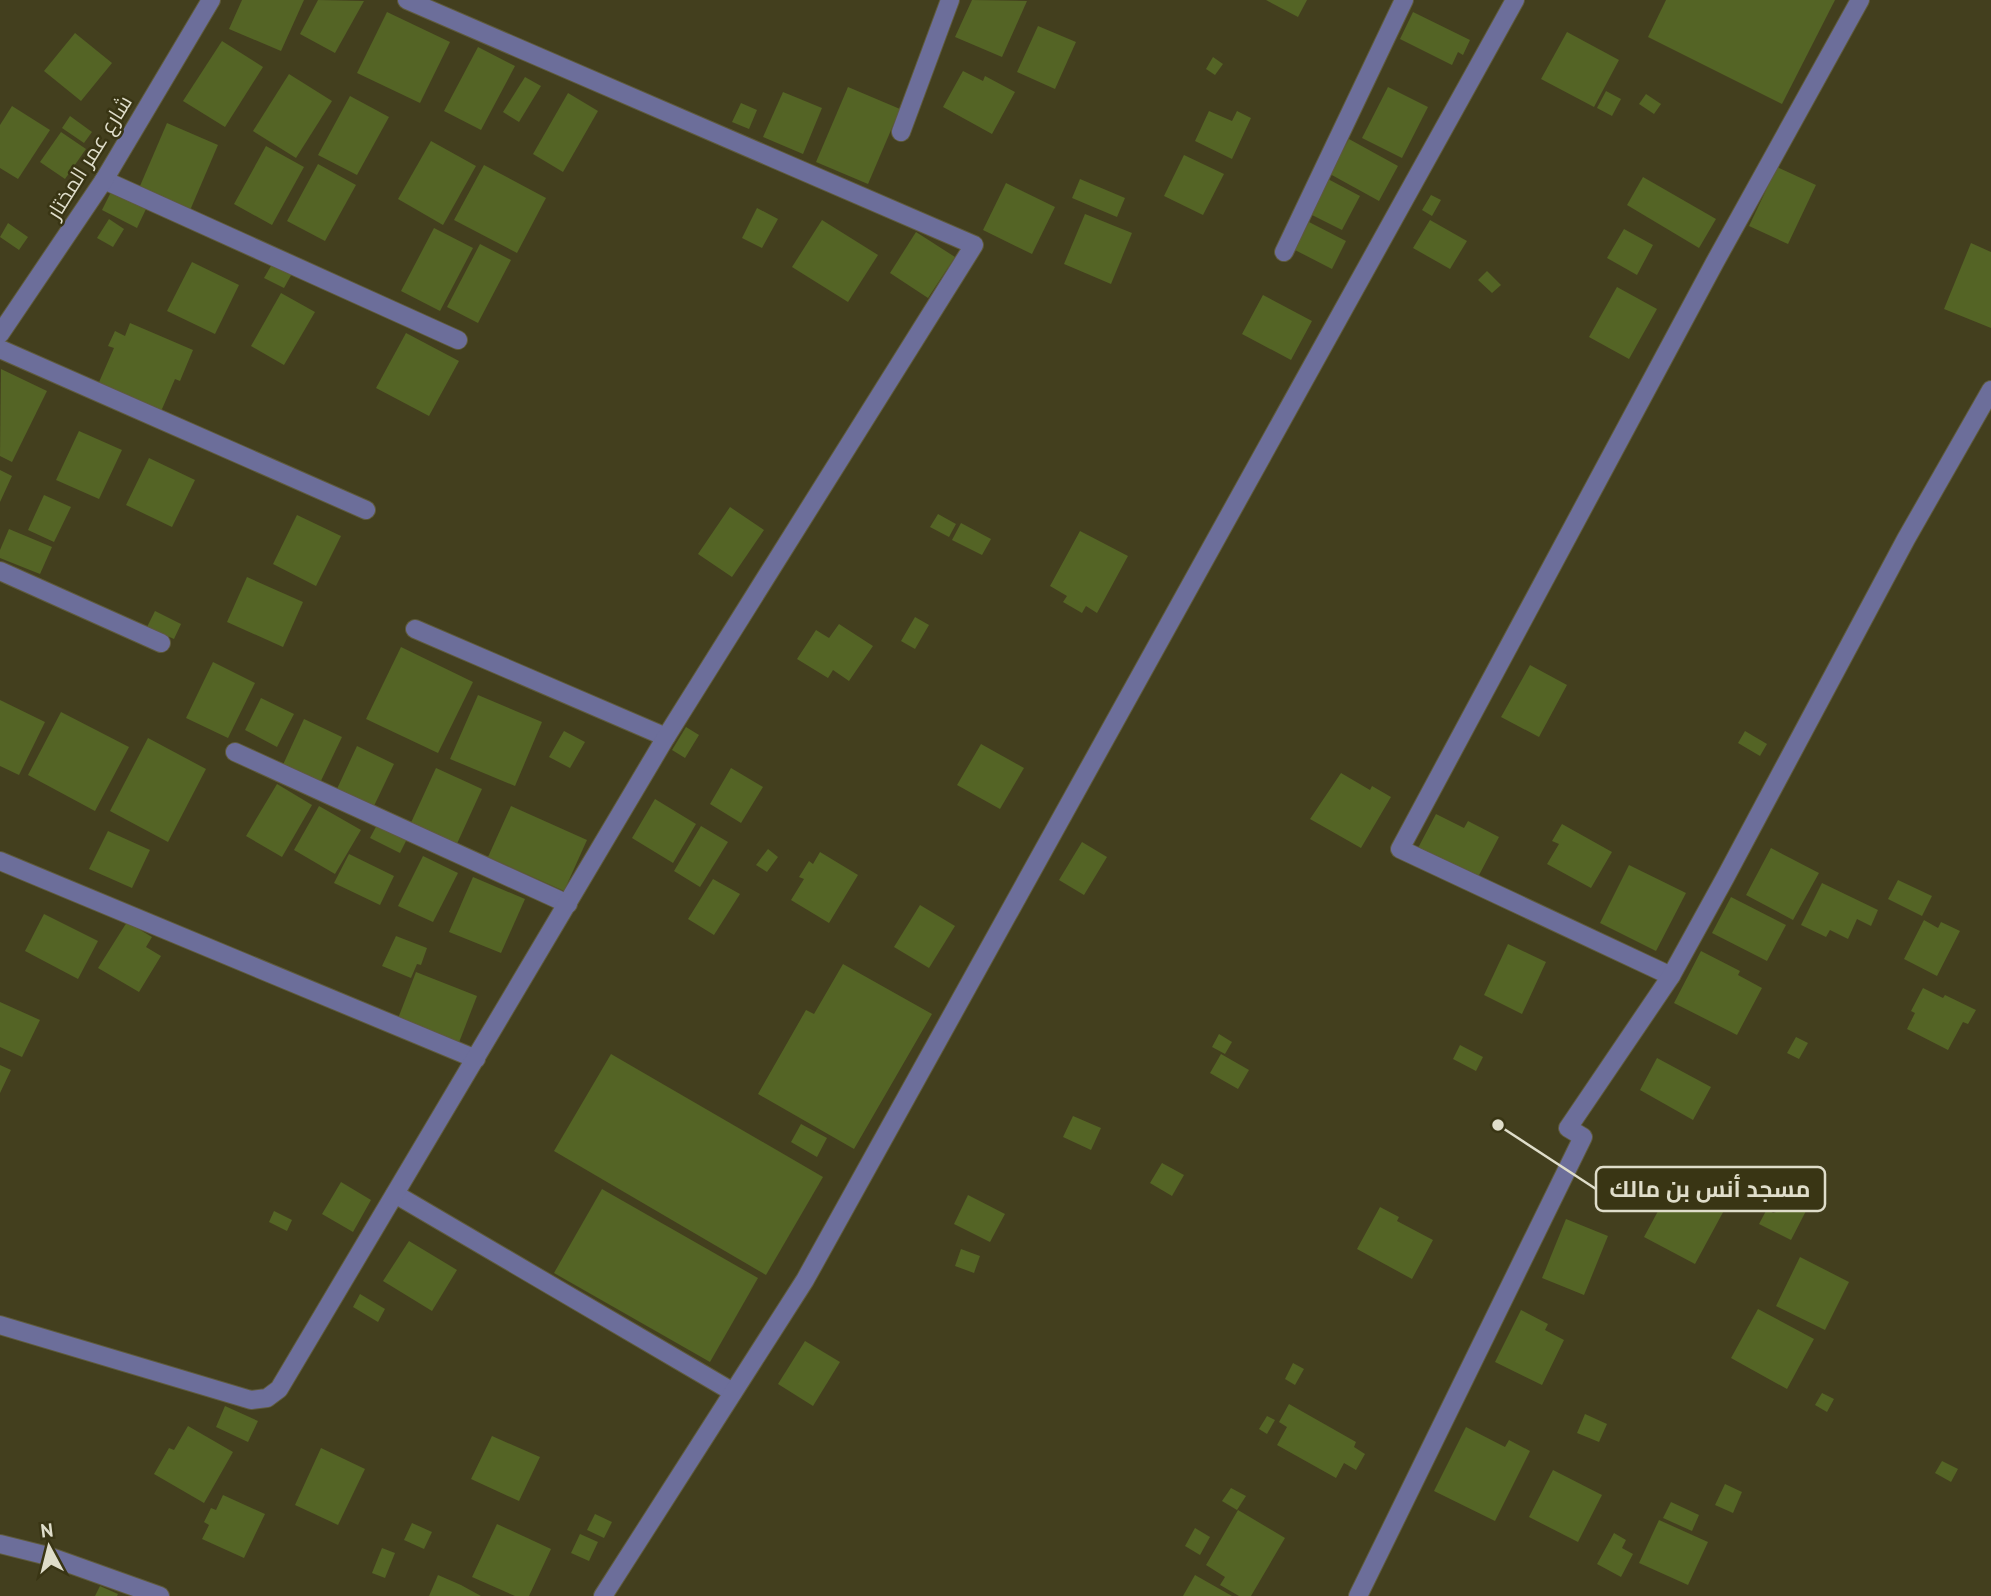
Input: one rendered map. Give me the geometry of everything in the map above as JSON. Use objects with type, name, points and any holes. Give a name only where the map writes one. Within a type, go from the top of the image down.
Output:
[{"type":"street","name":"شارع عمر المختار","points":[[0,334],[104,180],[211,0]]},
{"type":"street","points":[[0,1325],[251,1400],[267,1398],[279,1389],[666,737],[974,245],[407,0]]},
{"type":"street","points":[[901,132],[950,0]]},
{"type":"street","points":[[1284,251],[1404,0]]},
{"type":"street","points":[[603,1596],[805,1280],[1515,0]]},
{"type":"street","points":[[1671,976],[1400,849],[1715,262],[1860,0]]},
{"type":"street","points":[[104,180],[458,340]]},
{"type":"street","points":[[0,349],[366,510]]},
{"type":"street","points":[[1358,1596],[1583,1137],[1568,1128],[1671,976],[1906,539],[1991,390]]},
{"type":"street","points":[[0,571],[161,643]]},
{"type":"street","points":[[415,629],[666,737]]},
{"type":"street","points":[[235,752],[568,904]]},
{"type":"street","points":[[0,861],[475,1059]]},
{"type":"street","points":[[395,1194],[733,1392]]},
{"type":"street","points":[[0,1544],[48,1556],[160,1596]]},
{"type":"building","points":[[242,0],[304,0],[281,51],[229,29]]},
{"type":"building","points":[[318,0],[364,1],[335,53],[300,34]]},
{"type":"building","points":[[972,0],[1027,1],[1002,57],[955,37]]},
{"type":"building","points":[[1266,0],[1307,0],[1298,17]]},
{"type":"building","points":[[1666,0],[1835,0],[1782,104],[1648,37]]},
{"type":"building","points":[[387,12],[450,42],[420,103],[357,73]]},
{"type":"building","points":[[1413,12],[1470,40],[1463,55],[1458,52],[1452,65],[1400,39]]},
{"type":"building","points":[[1038,26],[1076,42],[1055,89],[1017,72]]},
{"type":"building","points":[[1567,32],[1619,60],[1594,107],[1541,79]]},
{"type":"building","points":[[75,33],[112,63],[81,101],[44,71]]},
{"type":"building","points":[[222,41],[263,67],[225,127],[183,101]]},
{"type":"building","points":[[478,47],[515,66],[481,130],[444,111]]},
{"type":"building","points":[[1213,57],[1223,64],[1215,75],[1206,69]]},
{"type":"building","points":[[963,71],[983,81],[985,76],[1015,92],[992,134],[943,107]]},
{"type":"building","points":[[289,74],[332,101],[296,158],[253,131]]},
{"type":"building","points":[[525,77],[541,86],[519,122],[503,112]]},
{"type":"building","points":[[848,87],[900,109],[868,184],[816,162]]},
{"type":"building","points":[[1388,87],[1428,107],[1402,158],[1362,138]]},
{"type":"building","points":[[1606,91],[1621,99],[1612,116],[1597,108]]},
{"type":"building","points":[[783,92],[822,108],[803,154],[763,137]]},
{"type":"building","points":[[568,93],[598,111],[563,172],[533,154]]},
{"type":"building","points":[[1646,94],[1661,104],[1654,114],[1639,104]]},
{"type":"building","points":[[350,96],[389,117],[357,175],[318,155]]},
{"type":"building","points":[[741,103],[757,110],[749,129],[732,122]]},
{"type":"building","points":[[12,106],[50,130],[18,179],[0,168],[0,125]]},
{"type":"building","points":[[1209,111],[1232,121],[1237,111],[1251,118],[1232,159],[1195,141]]},
{"type":"building","points":[[70,116],[92,132],[84,143],[62,128]]},
{"type":"building","points":[[167,123],[218,145],[188,215],[137,193]]},
{"type":"building","points":[[61,132],[86,149],[65,179],[40,162]]},
{"type":"building","points":[[1349,139],[1398,166],[1379,201],[1330,174]]},
{"type":"building","points":[[431,141],[476,166],[443,225],[398,199]]},
{"type":"building","points":[[266,146],[304,167],[272,225],[234,204]]},
{"type":"building","points":[[1184,155],[1224,174],[1203,215],[1164,196]]},
{"type":"building","points":[[318,164],[356,185],[325,241],[287,221]]},
{"type":"building","points":[[484,165],[546,198],[517,253],[454,220]]},
{"type":"building","points":[[1777,167],[1816,185],[1788,244],[1749,226]]},
{"type":"building","points":[[1643,177],[1716,219],[1699,248],[1627,205]]},
{"type":"building","points":[[1326,178],[1360,196],[1342,230],[1308,213]]},
{"type":"building","points":[[1080,179],[1125,198],[1117,217],[1072,198]]},
{"type":"building","points":[[1006,183],[1055,207],[1032,254],[983,230]]},
{"type":"building","points":[[111,192],[146,209],[137,228],[102,210]]},
{"type":"building","points":[[1431,195],[1441,200],[1432,216],[1422,210]]},
{"type":"building","points":[[757,208],[778,219],[762,248],[742,238]]},
{"type":"building","points":[[1085,214],[1132,233],[1111,284],[1064,264]]},
{"type":"building","points":[[109,219],[124,229],[113,247],[97,238]]},
{"type":"building","points":[[822,220],[878,255],[848,302],[792,267]]},
{"type":"building","points":[[1430,220],[1467,241],[1450,269],[1413,248]]},
{"type":"building","points":[[1309,222],[1346,241],[1332,269],[1295,250]]},
{"type":"building","points":[[8,223],[28,237],[19,250],[0,237]]},
{"type":"building","points":[[434,228],[473,248],[440,311],[401,291]]},
{"type":"building","points":[[1624,229],[1653,245],[1637,275],[1607,258]]},
{"type":"building","points":[[916,232],[955,257],[928,298],[890,273]]},
{"type":"building","points":[[1971,243],[1991,252],[1991,328],[1944,309]]},
{"type":"building","points":[[480,244],[511,260],[478,323],[447,307]]},
{"type":"building","points":[[275,259],[294,270],[284,288],[264,278]]},
{"type":"building","points":[[192,262],[239,285],[215,334],[167,311]]},
{"type":"building","points":[[1487,271],[1501,285],[1492,293],[1478,280]]},
{"type":"building","points":[[1617,287],[1657,309],[1629,359],[1589,337]]},
{"type":"building","points":[[281,293],[315,312],[284,365],[251,346]]},
{"type":"building","points":[[1263,295],[1312,321],[1291,360],[1242,334]]},
{"type":"building","points":[[130,323],[193,350],[180,381],[175,379],[159,416],[96,389],[114,348],[108,346],[115,331],[125,336]]},
{"type":"building","points":[[406,333],[459,361],[429,416],[376,388]]},
{"type":"building","points":[[1,369],[47,391],[12,462],[0,456]]},
{"type":"building","points":[[79,431],[122,450],[99,499],[56,480]]},
{"type":"building","points":[[149,458],[195,480],[172,527],[126,505]]},
{"type":"building","points":[[0,470],[12,476],[0,502]]},
{"type":"building","points":[[44,495],[71,507],[54,542],[28,530]]},
{"type":"building","points":[[730,507],[764,530],[732,577],[698,554]]},
{"type":"building","points":[[938,514],[956,524],[949,537],[930,527]]},
{"type":"building","points":[[297,515],[341,536],[316,586],[273,564]]},
{"type":"building","points":[[961,523],[991,539],[982,555],[952,540]]},
{"type":"building","points":[[9,529],[52,547],[40,574],[0,558],[0,550]]},
{"type":"building","points":[[1080,531],[1128,556],[1097,613],[1086,606],[1082,613],[1063,602],[1067,596],[1050,586]]},
{"type":"building","points":[[247,577],[303,602],[283,647],[227,622]]},
{"type":"building","points":[[155,611],[181,624],[174,639],[147,627]]},
{"type":"building","points":[[915,617],[929,625],[915,649],[901,641]]},
{"type":"building","points":[[839,624],[873,646],[849,681],[833,670],[828,678],[797,659],[816,630],[829,638]]},
{"type":"building","points":[[401,647],[473,682],[438,753],[366,719]]},
{"type":"building","points":[[213,662],[255,683],[228,738],[186,718]]},
{"type":"building","points":[[1530,665],[1567,685],[1539,737],[1501,717]]},
{"type":"building","points":[[478,695],[542,722],[515,786],[450,759]]},
{"type":"building","points":[[261,698],[294,714],[277,747],[245,730]]},
{"type":"building","points":[[0,700],[45,722],[19,775],[0,766]]},
{"type":"building","points":[[61,712],[129,747],[95,811],[28,775]]},
{"type":"building","points":[[304,719],[342,737],[318,787],[281,769]]},
{"type":"building","points":[[686,727],[699,735],[685,758],[672,750]]},
{"type":"building","points":[[564,731],[585,742],[570,768],[549,757]]},
{"type":"building","points":[[1745,731],[1767,744],[1760,756],[1738,743]]},
{"type":"building","points":[[148,738],[206,769],[168,842],[110,811]]},
{"type":"building","points":[[981,744],[1024,768],[1000,809],[957,785]]},
{"type":"building","points":[[357,746],[394,764],[373,808],[336,791]]},
{"type":"building","points":[[436,768],[482,789],[455,848],[409,827]]},
{"type":"building","points":[[731,768],[763,787],[741,823],[710,804]]},
{"type":"building","points":[[1341,773],[1370,790],[1372,786],[1391,797],[1361,848],[1310,819]]},
{"type":"building","points":[[277,784],[312,805],[282,857],[246,836]]},
{"type":"building","points":[[655,799],[696,824],[673,863],[632,838]]},
{"type":"building","points":[[319,806],[361,830],[335,874],[294,850]]},
{"type":"building","points":[[511,806],[587,840],[564,891],[488,857]]},
{"type":"building","points":[[1436,814],[1464,828],[1468,821],[1499,837],[1477,879],[1418,848]]},
{"type":"building","points":[[379,821],[409,835],[400,853],[370,838]]},
{"type":"building","points":[[1562,824],[1612,852],[1591,888],[1547,864],[1559,844],[1552,841]]},
{"type":"building","points":[[701,826],[728,842],[700,887],[674,871]]},
{"type":"building","points":[[108,831],[150,850],[132,888],[89,869]]},
{"type":"building","points":[[1082,842],[1107,857],[1084,895],[1059,880]]},
{"type":"building","points":[[1771,848],[1819,873],[1793,920],[1746,895]]},
{"type":"building","points":[[768,849],[778,857],[767,872],[756,865]]},
{"type":"building","points":[[820,852],[858,875],[829,923],[791,900],[804,879],[799,877],[809,861],[813,864]]},
{"type":"building","points":[[349,854],[394,876],[380,905],[334,883]]},
{"type":"building","points":[[423,856],[458,873],[433,922],[398,906]]},
{"type":"building","points":[[1629,865],[1686,893],[1656,951],[1600,923]]},
{"type":"building","points":[[473,877],[525,899],[501,953],[449,932]]},
{"type":"building","points":[[713,879],[740,894],[714,935],[688,919]]},
{"type":"building","points":[[1898,880],[1932,896],[1922,916],[1888,899]]},
{"type":"building","points":[[1822,883],[1878,910],[1871,926],[1857,919],[1848,939],[1830,930],[1826,937],[1801,925]]},
{"type":"building","points":[[1731,897],[1786,925],[1767,961],[1712,933]]},
{"type":"building","points":[[920,905],[955,926],[929,968],[894,947]]},
{"type":"building","points":[[44,914],[98,941],[78,979],[25,951]]},
{"type":"building","points":[[1924,920],[1938,928],[1941,922],[1960,931],[1937,976],[1904,959]]},
{"type":"building","points":[[127,922],[152,937],[146,947],[161,956],[139,992],[98,968]]},
{"type":"building","points":[[396,936],[427,948],[421,965],[417,964],[411,978],[382,966]]},
{"type":"building","points":[[1508,944],[1546,962],[1522,1014],[1484,995]]},
{"type":"building","points":[[1701,951],[1740,971],[1738,975],[1762,988],[1737,1035],[1674,1003]]},
{"type":"building","points":[[843,964],[932,1014],[854,1149],[758,1094],[806,1010],[814,1014]]},
{"type":"building","points":[[416,972],[477,996],[458,1045],[397,1021]]},
{"type":"building","points":[[1923,988],[1976,1010],[1968,1024],[1963,1022],[1948,1050],[1907,1029],[1915,1013],[1911,1011]]},
{"type":"building","points":[[0,1002],[40,1020],[22,1057],[0,1047]]},
{"type":"building","points":[[1219,1034],[1232,1042],[1225,1054],[1212,1047]]},
{"type":"building","points":[[1796,1037],[1808,1043],[1799,1059],[1787,1053]]},
{"type":"building","points":[[1460,1045],[1483,1057],[1476,1071],[1453,1059]]},
{"type":"building","points":[[611,1054],[823,1177],[766,1275],[554,1151]]},
{"type":"building","points":[[1221,1054],[1249,1070],[1238,1089],[1210,1073]]},
{"type":"building","points":[[1657,1058],[1711,1087],[1693,1120],[1640,1090]]},
{"type":"building","points":[[0,1065],[11,1070],[0,1093]]},
{"type":"building","points":[[1073,1116],[1101,1128],[1091,1150],[1063,1137]]},
{"type":"building","points":[[801,1124],[827,1138],[817,1157],[791,1142]]},
{"type":"building","points":[[1162,1163],[1184,1175],[1172,1196],[1150,1183]]},
{"type":"building","points":[[1677,1176],[1728,1203],[1695,1264],[1644,1237]]},
{"type":"building","points":[[341,1182],[371,1200],[353,1232],[322,1214]]},
{"type":"building","points":[[602,1189],[758,1278],[710,1362],[554,1273]]},
{"type":"building","points":[[968,1195],[1005,1214],[990,1242],[954,1224]]},
{"type":"building","points":[[1788,1202],[1806,1211],[1791,1240],[1759,1224],[1767,1209],[1773,1213],[1785,1209]]},
{"type":"building","points":[[1380,1207],[1399,1217],[1397,1221],[1433,1240],[1412,1279],[1357,1249]]},
{"type":"building","points":[[274,1211],[292,1220],[287,1231],[269,1222]]},
{"type":"building","points":[[1566,1219],[1608,1236],[1584,1295],[1542,1278]]},
{"type":"building","points":[[409,1241],[457,1270],[432,1311],[383,1281]]},
{"type":"building","points":[[961,1249],[980,1256],[974,1273],[955,1266]]},
{"type":"building","points":[[1800,1257],[1849,1282],[1825,1330],[1776,1306]]},
{"type":"building","points":[[360,1294],[385,1309],[378,1322],[353,1307]]},
{"type":"building","points":[[1758,1309],[1814,1339],[1787,1389],[1731,1358]]},
{"type":"building","points":[[1521,1310],[1548,1324],[1545,1330],[1564,1340],[1542,1385],[1495,1362]]},
{"type":"building","points":[[805,1341],[840,1362],[813,1406],[778,1384]]},
{"type":"building","points":[[1293,1363],[1304,1369],[1295,1385],[1285,1379]]},
{"type":"building","points":[[1822,1393],[1834,1399],[1827,1412],[1815,1405]]},
{"type":"building","points":[[1289,1404],[1356,1442],[1354,1447],[1365,1454],[1356,1470],[1344,1463],[1336,1478],[1277,1445],[1287,1427],[1279,1422]]},
{"type":"building","points":[[225,1406],[258,1421],[248,1442],[216,1427]]},
{"type":"building","points":[[1585,1414],[1607,1424],[1599,1442],[1577,1433]]},
{"type":"building","points":[[1267,1416],[1275,1420],[1267,1434],[1259,1429]]},
{"type":"building","points":[[188,1426],[233,1452],[204,1503],[154,1474],[169,1448],[174,1450]]},
{"type":"building","points":[[1466,1427],[1505,1447],[1509,1440],[1530,1451],[1495,1521],[1434,1491]]},
{"type":"building","points":[[492,1436],[540,1457],[519,1501],[471,1479]]},
{"type":"building","points":[[321,1448],[365,1469],[338,1525],[295,1505]]},
{"type":"building","points":[[1942,1461],[1958,1469],[1951,1482],[1935,1473]]},
{"type":"building","points":[[1553,1470],[1602,1495],[1578,1542],[1529,1517]]},
{"type":"building","points":[[1725,1484],[1742,1492],[1733,1513],[1715,1505]]},
{"type":"building","points":[[1231,1488],[1246,1496],[1237,1510],[1222,1501]]},
{"type":"building","points":[[223,1495],[265,1514],[244,1558],[202,1539],[209,1525],[204,1522],[211,1508],[216,1510]]},
{"type":"building","points":[[1671,1502],[1699,1515],[1692,1531],[1663,1518]]},
{"type":"building","points":[[1238,1510],[1285,1538],[1251,1596],[1239,1596],[1220,1585],[1225,1577],[1206,1565]]},
{"type":"building","points":[[595,1514],[612,1522],[604,1538],[587,1530]]},
{"type":"building","points":[[1659,1520],[1708,1542],[1688,1585],[1639,1563]]},
{"type":"building","points":[[412,1523],[432,1532],[424,1549],[404,1540]]},
{"type":"building","points":[[497,1524],[551,1549],[529,1596],[515,1596],[472,1577]]},
{"type":"building","points":[[1195,1528],[1210,1537],[1200,1555],[1185,1546]]},
{"type":"building","points":[[1614,1533],[1626,1540],[1622,1548],[1633,1554],[1621,1577],[1597,1564]]},
{"type":"building","points":[[580,1534],[598,1542],[589,1561],[571,1553]]},
{"type":"building","points":[[382,1548],[395,1553],[385,1578],[372,1573]]},
{"type":"building","points":[[438,1575],[461,1585],[481,1596],[429,1596]]},
{"type":"building","points":[[1195,1575],[1232,1596],[1183,1596]]},
{"type":"building","points":[[100,1586],[118,1594],[117,1596],[95,1596]]},
{"type":"place","name":"مسجد أنس بن مالك","points":[[1498,1125]]}]
